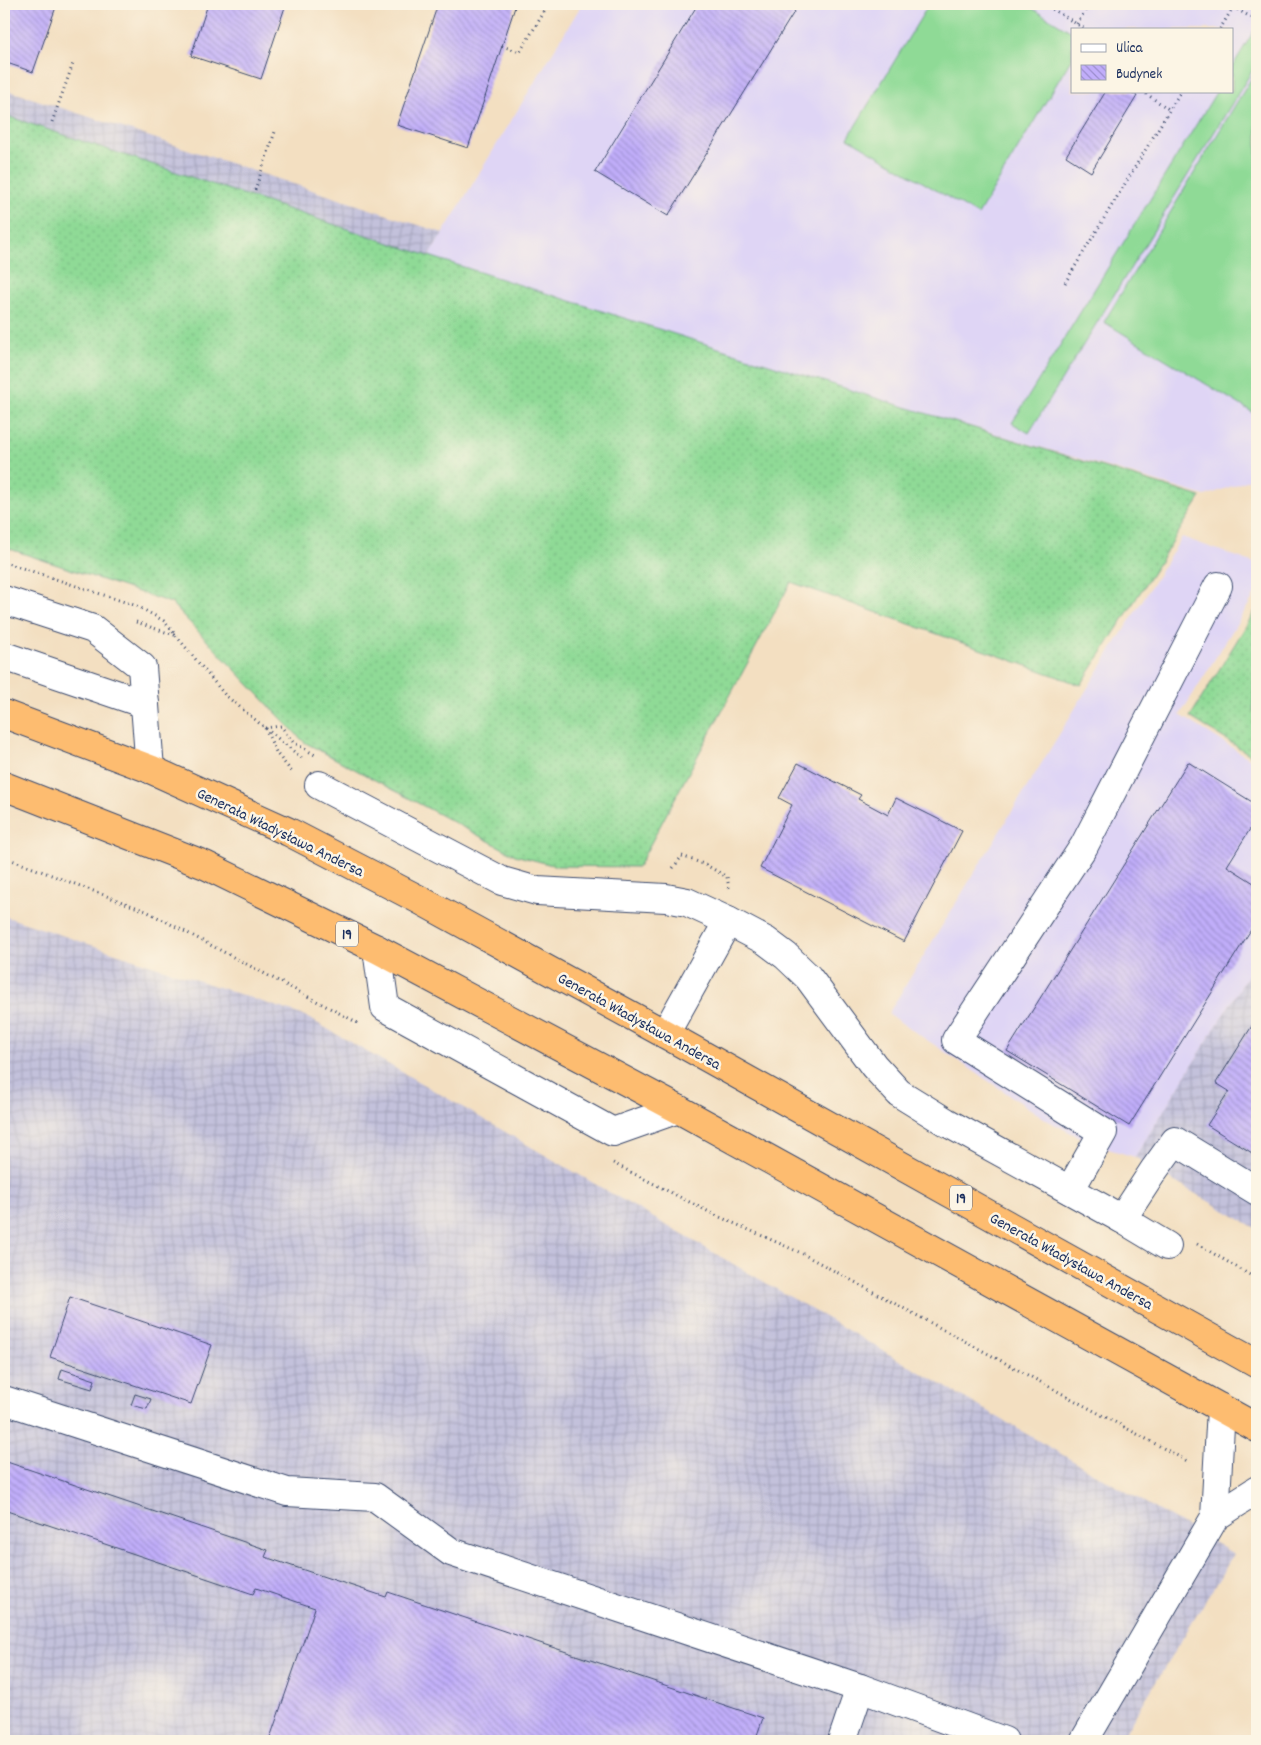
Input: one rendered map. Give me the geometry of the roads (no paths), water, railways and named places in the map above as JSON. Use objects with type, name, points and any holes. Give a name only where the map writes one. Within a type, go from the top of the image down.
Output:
[{"type":"highway","name":"Generała Władysława Andersa","points":[[4,714],[150,769],[289,832],[418,899],[665,1034],[1257,1364]]},
{"type":"highway","name":"19","points":[[4,786],[205,865],[377,949],[678,1109],[1257,1428]]},
{"type":"lane","points":[[1070,1190],[1103,1132],[956,1040],[1084,846],[1218,586]]},
{"type":"lane","points":[[4,600],[93,629],[142,666],[150,769]]},
{"type":"lane","points":[[4,656],[145,704]]},
{"type":"lane","points":[[319,785],[502,881],[519,887],[552,892],[666,898],[687,902],[766,941],[808,976],[874,1066],[899,1093],[946,1122],[1167,1246]]},
{"type":"lane","points":[[665,1034],[728,921]]},
{"type":"lane","points":[[377,949],[385,1007],[613,1132],[678,1109]]},
{"type":"lane","points":[[1122,1220],[1154,1170],[1176,1141],[1257,1191]]},
{"type":"lane","points":[[4,1400],[287,1492],[375,1498],[451,1552],[860,1688],[1004,1741]]},
{"type":"lane","points":[[1215,1517],[1221,1408]]},
{"type":"lane","points":[[1084,1741],[1215,1517],[1257,1490]]},
{"type":"lane","points":[[842,1741],[860,1688]]}]
